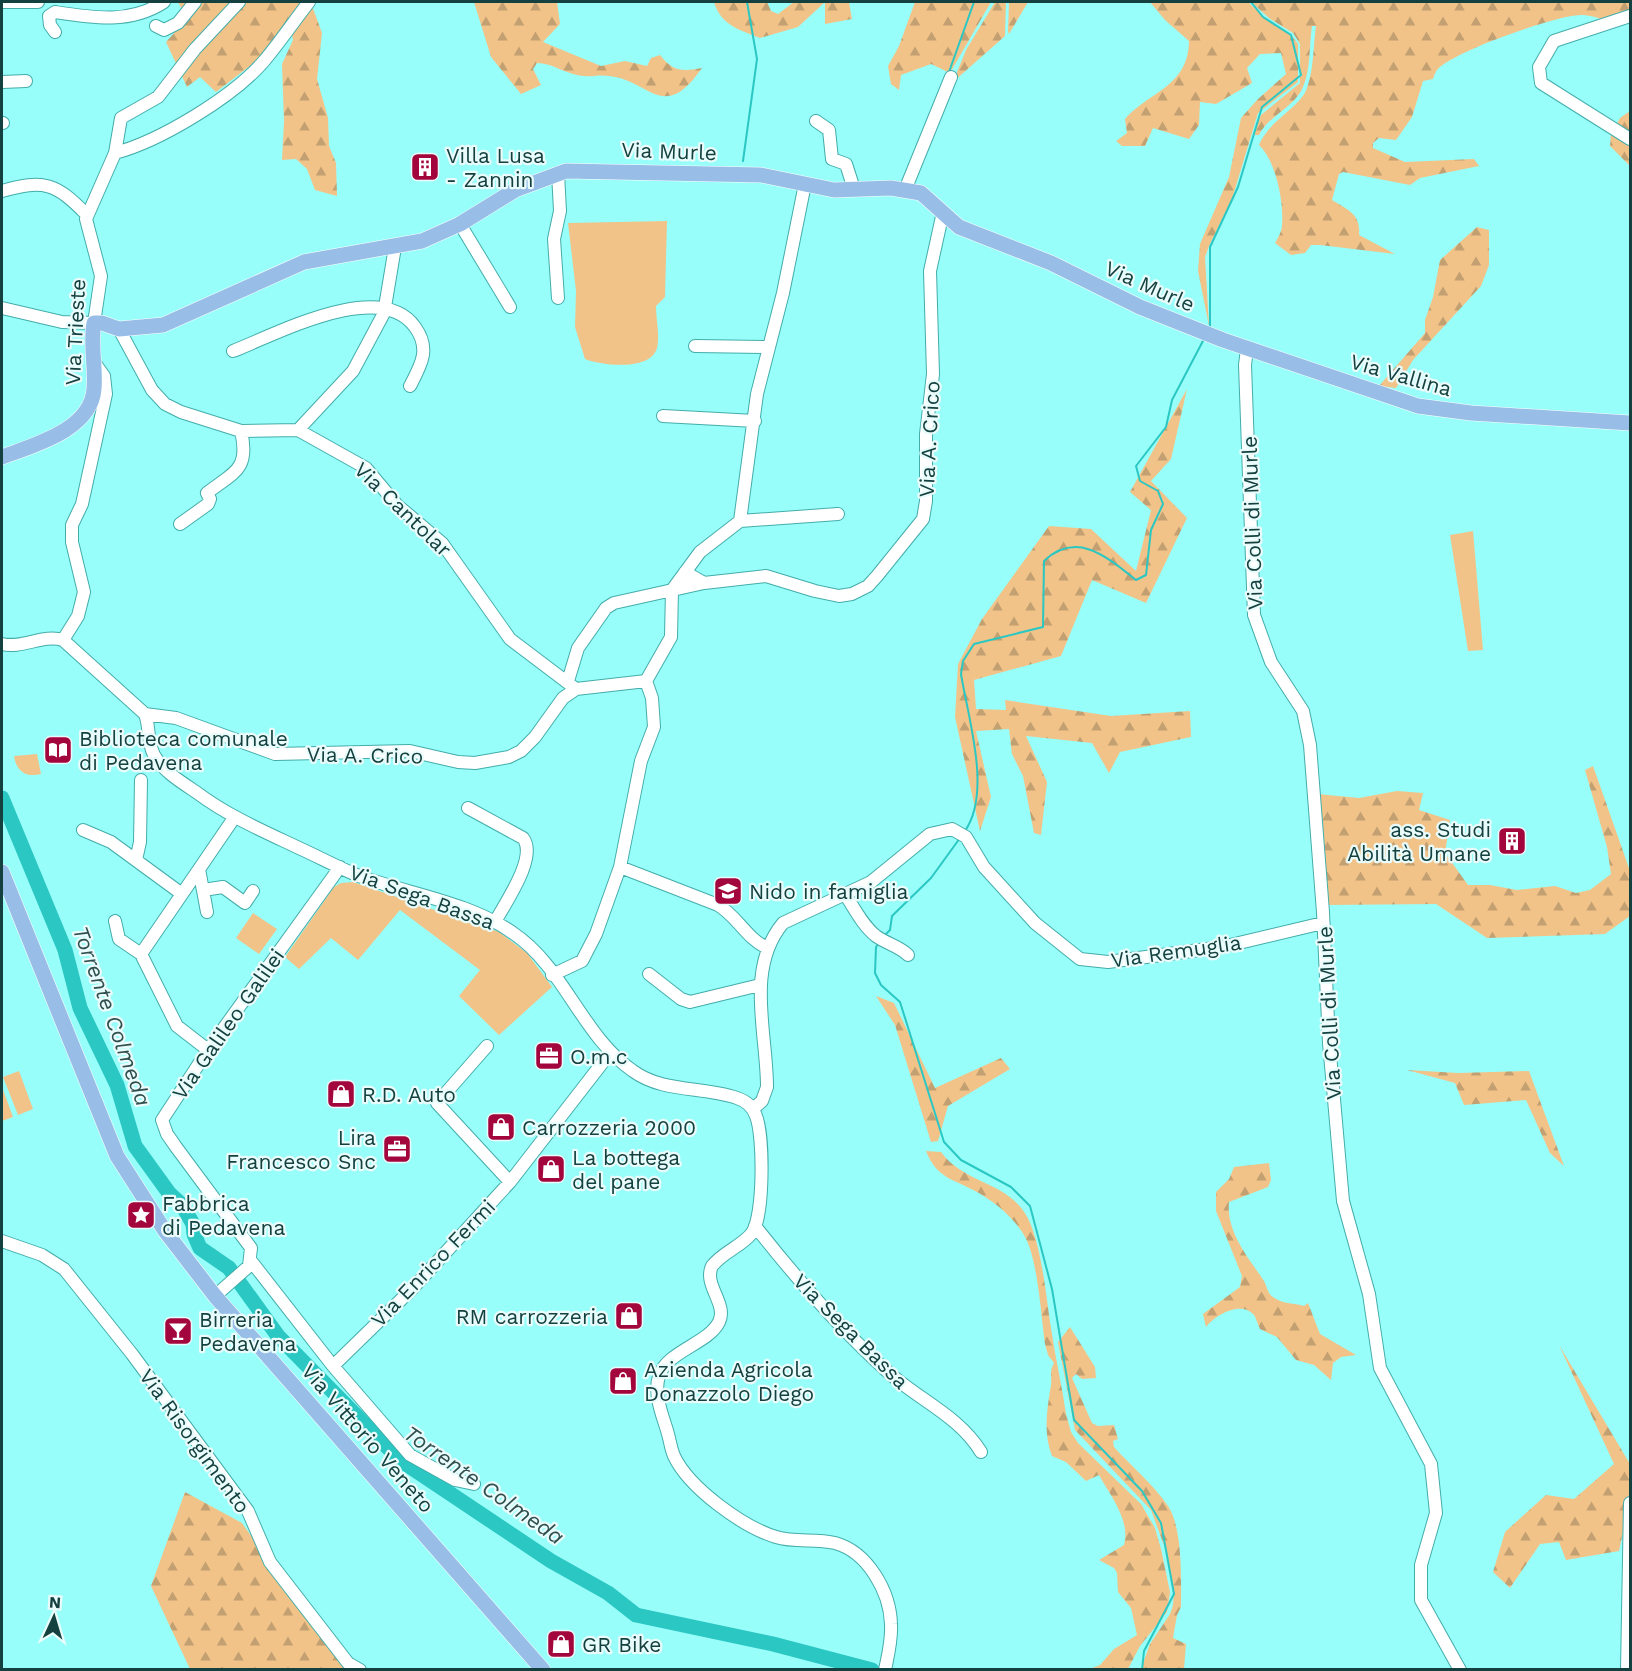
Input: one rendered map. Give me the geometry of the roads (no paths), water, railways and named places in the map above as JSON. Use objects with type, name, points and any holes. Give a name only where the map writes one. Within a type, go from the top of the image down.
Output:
[{"type":"main road","name":"Via Murle","points":[[94,323],[102,322],[119,329],[163,325],[316,258],[422,241],[460,224],[508,193],[558,173],[583,170],[761,175],[834,190],[905,190],[921,193],[959,227],[1051,262],[1140,307],[1238,345]]},
{"type":"main road","name":"Via Trieste","points":[[2,457],[66,429],[81,419],[94,393],[94,323]]},
{"type":"main road","name":"Via Vallina","points":[[1238,345],[1418,406],[1441,411],[1630,423]]},
{"type":"main road","name":"Via Vittorio Veneto","points":[[2,872],[117,1156],[165,1231],[220,1291],[543,1670]]},
{"type":"street","points":[[2,2],[38,2]]},
{"type":"street","points":[[55,32],[50,25],[49,16],[55,12],[115,19],[149,11],[164,2]]},
{"type":"street","points":[[156,26],[165,30],[178,23],[195,2]]},
{"type":"street","points":[[2,191],[33,183],[44,184],[59,191],[87,215],[115,153],[118,125],[123,115],[158,97],[195,49],[239,2]]},
{"type":"street","points":[[115,153],[136,147],[164,134],[220,98],[262,62],[309,2]]},
{"type":"street","points":[[1630,16],[1554,41],[1539,68],[1540,83],[1630,139]]},
{"type":"street","points":[[905,190],[951,77]]},
{"type":"street","points":[[2,82],[26,81]]},
{"type":"street","points":[[816,121],[829,130],[832,159],[846,164],[854,189]]},
{"type":"street","points":[[558,173],[560,211],[554,239],[558,298]]},
{"type":"street","points":[[740,521],[757,394],[783,293],[805,184]]},
{"type":"street","name":"Via A. Crico","points":[[145,714],[176,718],[275,754],[410,751],[458,762],[475,763],[508,757],[521,751],[535,737],[572,685],[578,648],[606,608],[614,603],[704,583],[766,576],[839,596],[852,594],[868,586],[923,519],[926,501],[926,434],[933,374],[930,271],[943,212]]},
{"type":"street","name":"Via Trieste","points":[[87,215],[88,233],[101,276],[94,323]]},
{"type":"street","points":[[460,224],[510,307]]},
{"type":"street","points":[[298,430],[353,371],[385,308],[395,247]]},
{"type":"street","points":[[2,308],[62,322],[94,323]]},
{"type":"street","points":[[233,351],[339,309],[385,308],[408,318],[423,338],[422,363],[410,386]]},
{"type":"street","name":"Via Cantolar","points":[[119,329],[152,390],[165,404],[181,412],[236,430],[298,430],[350,458],[371,473],[397,505],[429,530],[447,549],[510,639],[537,662],[572,685]]},
{"type":"street","name":"Via Colli di Murle","points":[[1238,345],[1247,349],[1245,364],[1254,615],[1271,662],[1296,698],[1305,717],[1312,766],[1329,1043],[1342,1201],[1369,1294],[1380,1368],[1431,1464],[1436,1513],[1421,1564],[1421,1600],[1460,1670]]},
{"type":"street","points":[[695,346],[769,347]]},
{"type":"street","points":[[63,640],[78,616],[84,592],[72,542],[72,525],[82,504],[106,394],[104,376],[93,361]]},
{"type":"street","points":[[663,416],[755,421]]},
{"type":"street","points":[[180,524],[208,504],[210,499],[207,493],[241,466],[244,454],[236,430]]},
{"type":"street","points":[[552,975],[582,961],[596,934],[620,867],[640,761],[654,727],[652,698],[646,681],[671,637],[672,590],[706,547],[740,521],[838,514]]},
{"type":"street","points":[[685,572],[704,583]]},
{"type":"street","points":[[2,644],[16,646],[50,639],[63,640],[145,714]]},
{"type":"street","points":[[572,685],[646,681]]},
{"type":"street","name":"Via Sega Bassa","points":[[145,714],[151,747],[160,763],[175,778],[234,818],[340,867],[495,922],[529,946],[610,1053],[633,1071],[653,1083],[730,1096],[753,1108]]},
{"type":"street","points":[[136,860],[140,842],[141,780]]},
{"type":"street","points":[[468,808],[523,838],[527,846],[526,862],[495,922]]},
{"type":"street","points":[[141,954],[234,818]]},
{"type":"street","name":"Via Remuglia","points":[[753,1108],[762,1101],[767,1087],[760,985],[766,948],[783,922],[884,874],[930,834],[947,829],[961,834],[989,873],[1035,923],[1080,959],[1108,962],[1222,947],[1323,923]]},
{"type":"street","points":[[82,830],[111,842],[182,894]]},
{"type":"street","name":"Via Galileo Galilei","points":[[249,1265],[250,1246],[176,1147],[163,1124],[170,1105],[207,1050],[340,867]]},
{"type":"street","points":[[620,867],[718,905],[728,912],[753,939],[766,948]]},
{"type":"street","points":[[199,869],[207,912]]},
{"type":"street","points":[[203,890],[223,887],[244,903],[253,891]]},
{"type":"street","points":[[846,894],[864,924],[876,936],[901,947],[908,955]]},
{"type":"street","points":[[115,921],[119,939],[141,954],[177,1026],[207,1050]]},
{"type":"street","points":[[649,974],[681,999],[690,1002],[760,985]]},
{"type":"street","points":[[487,1046],[437,1103],[510,1182]]},
{"type":"street","name":"Via Enrico Fermi","points":[[333,1366],[412,1288],[510,1182],[610,1053]]},
{"type":"street","points":[[753,1108],[759,1125],[761,1166],[755,1226],[750,1235],[716,1261],[710,1269],[710,1283],[720,1312],[718,1324],[668,1362],[659,1376],[658,1398],[674,1456],[687,1474],[711,1498],[749,1525],[786,1540],[835,1543],[860,1557],[878,1579],[890,1606],[890,1643],[885,1670]]},
{"type":"street","name":"Via Sega Bassa","points":[[755,1226],[803,1287],[887,1371],[914,1394],[939,1408],[972,1438],[981,1452]]},
{"type":"street","name":"Via Risorgimento","points":[[2,1241],[42,1256],[64,1269],[132,1354],[248,1511],[270,1562],[348,1663],[360,1670]]},
{"type":"street","points":[[220,1291],[249,1265],[410,1455],[455,1480],[474,1484]]},
{"type":"street","points":[[1627,1670],[1630,1503]]},
{"type":"waterway","points":[[743,161],[757,59],[747,2]]},
{"type":"waterway","points":[[949,72],[974,2]]},
{"type":"waterway","points":[[1210,328],[1210,247],[1238,187],[1262,107],[1301,75],[1291,35],[1263,17],[1251,2]]},
{"type":"waterway","points":[[965,831],[973,815],[977,796],[977,776],[976,754],[961,674],[963,661],[974,644],[1043,627],[1044,561],[1056,552],[1080,547],[1092,550],[1136,580],[1146,575],[1151,530],[1163,504],[1158,491],[1140,481],[1136,466],[1166,427],[1172,400],[1204,339]]},
{"type":"waterway","name":"Torrente Colmeda","points":[[2,798],[65,950],[80,1008],[117,1085],[135,1146],[169,1193],[182,1205],[193,1224],[194,1234],[200,1248],[229,1268],[278,1336],[400,1460],[551,1561],[608,1593],[636,1615],[773,1644],[872,1670]]},
{"type":"waterway","points":[[884,936],[890,930],[892,916],[931,878],[960,838]]},
{"type":"waterway","points":[[879,943],[876,947],[875,973],[881,985],[900,1002],[944,1142],[961,1160],[1011,1187],[1030,1206],[1052,1289],[1074,1420],[1142,1491],[1161,1523],[1174,1594],[1144,1651],[1142,1670]]},
{"type":"place","name":"Villa Lusa - Zannin","points":[[425,167]]},
{"type":"place","name":"Biblioteca comunale di Pedavena","points":[[58,750]]},
{"type":"place","name":"ass. Studi Abilità Umane","points":[[1512,841]]},
{"type":"place","name":"Nido in famiglia","points":[[728,891]]},
{"type":"place","name":"O.m.c","points":[[549,1056]]},
{"type":"place","name":"R.D. Auto","points":[[341,1094]]},
{"type":"place","name":"Carrozzeria 2000","points":[[501,1127]]},
{"type":"place","name":"Lira Francesco Snc","points":[[397,1149]]},
{"type":"place","name":"La bottega del pane","points":[[551,1169]]},
{"type":"place","name":"Fabbrica di Pedavena","points":[[141,1215]]},
{"type":"place","name":"RM carrozzeria","points":[[629,1316]]},
{"type":"place","name":"Birreria Pedavena","points":[[178,1331]]},
{"type":"place","name":"Azienda Agricola Donazzolo Diego","points":[[623,1381]]},
{"type":"place","name":"GR Bike","points":[[561,1644]]}]
